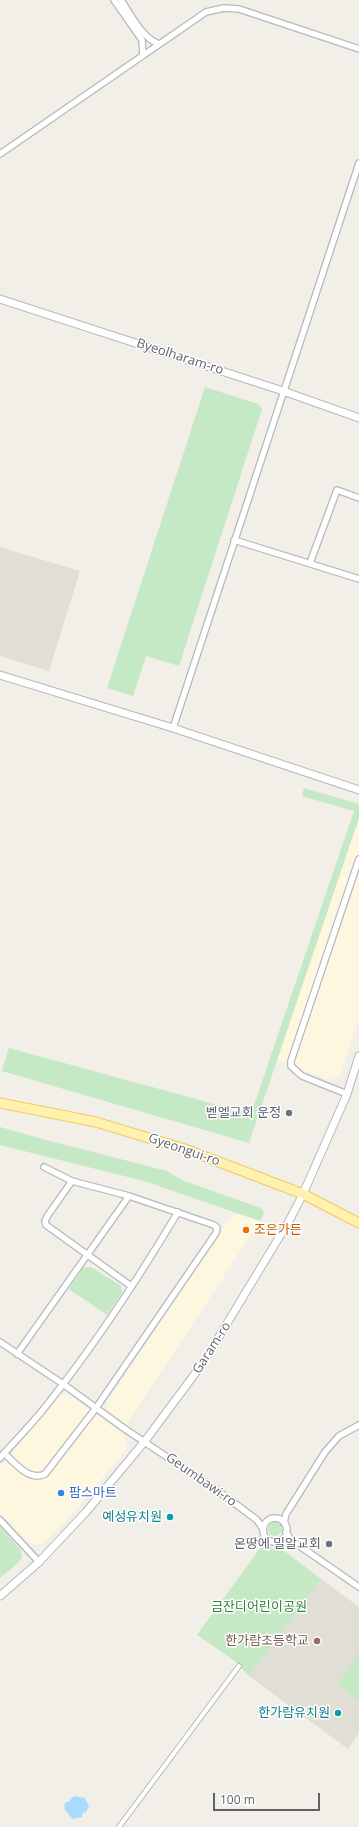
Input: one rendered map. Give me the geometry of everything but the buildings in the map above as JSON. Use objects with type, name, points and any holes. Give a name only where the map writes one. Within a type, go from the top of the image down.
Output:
[{"type":"main road","name":"Gyeongui-ro","points":[[0,1103],[96,1122],[185,1149],[303,1194],[359,1223]]},
{"type":"street","points":[[114,0],[142,40],[143,55]]},
{"type":"street","points":[[121,0],[146,35],[152,41],[159,44]]},
{"type":"street","points":[[0,154],[206,12],[224,8],[239,9],[359,49]]},
{"type":"street","points":[[173,728],[359,163]]},
{"type":"street","name":"Byeolharam-ro","points":[[0,299],[283,391],[359,418]]},
{"type":"street","points":[[310,563],[337,490],[359,498]]},
{"type":"street","points":[[234,540],[359,579]]},
{"type":"street","points":[[0,675],[173,728],[359,790]]},
{"type":"street","points":[[347,1094],[302,1076],[291,1066],[291,1061],[359,859]]},
{"type":"street","name":"Garam-ro","points":[[0,1596],[39,1562],[86,1512],[145,1441],[203,1363],[289,1222],[347,1094],[359,1056]]},
{"type":"street","points":[[4,1453],[27,1474],[41,1476],[45,1474],[96,1408],[216,1233],[217,1228],[214,1225],[129,1196],[72,1181],[44,1167]]},
{"type":"street","points":[[72,1181],[45,1221],[46,1225],[87,1256],[131,1286]]},
{"type":"street","points":[[17,1354],[129,1196]]},
{"type":"street","points":[[0,1458],[45,1407],[63,1384],[131,1286],[178,1212]]},
{"type":"street","name":"Geumbawi-ro","points":[[0,1342],[63,1384],[257,1520]]},
{"type":"street","points":[[359,1425],[339,1436],[325,1452],[286,1514],[284,1523],[286,1532],[291,1540],[359,1587]]},
{"type":"street","points":[[257,1520],[278,1518],[286,1514]]},
{"type":"street","points":[[278,1518],[284,1523]]},
{"type":"street","points":[[0,1520],[39,1562]]},
{"type":"street","points":[[257,1520],[268,1539],[275,1541],[291,1540]]},
{"type":"street","points":[[263,1529],[267,1520]]},
{"type":"street","points":[[281,1540],[286,1532]]},
{"type":"street","points":[[120,1827],[239,1666]]},
{"type":"shaded area","points":[[0,547],[80,571],[49,671],[0,656]]},
{"type":"shaded area","points":[[359,818],[359,1018],[341,1075],[330,1080],[277,1060]]},
{"type":"shaded area","points":[[234,1213],[260,1221],[127,1424],[107,1410],[107,1402]]},
{"type":"shaded area","points":[[65,1394],[123,1434],[126,1441],[126,1449],[84,1501],[43,1544],[36,1545],[29,1543],[0,1513],[0,1467],[58,1398]]},
{"type":"shaded area","name":"한가람초등학교","points":[[321,1579],[359,1607],[359,1733],[348,1749],[249,1676]]},
{"type":"green space","points":[[205,387],[258,404],[262,409],[179,666],[146,656],[133,696],[107,688]]},
{"type":"green space","points":[[304,788],[359,804],[359,818],[249,1143],[2,1071],[9,1048],[251,1114],[354,811],[302,796]]},
{"type":"green space","points":[[0,1127],[167,1171],[184,1181],[261,1208],[264,1213],[260,1221],[144,1181],[0,1145]]},
{"type":"green space","points":[[91,1267],[121,1286],[122,1293],[107,1315],[69,1289],[83,1268]]},
{"type":"green space","points":[[272,1522],[278,1522],[282,1526],[282,1532],[278,1536],[272,1536],[268,1532],[268,1526]]},
{"type":"green space","points":[[0,1527],[21,1550],[22,1557],[18,1563],[0,1578]]},
{"type":"green space","name":"금잔디어린이공원","points":[[261,1547],[283,1550],[321,1579],[249,1676],[235,1661],[197,1635]]},
{"type":"green space","points":[[359,1654],[359,1701],[337,1685]]},
{"type":"water","points":[[74,1796],[85,1798],[89,1806],[86,1812],[83,1813],[82,1817],[73,1819],[66,1812],[64,1805]]},
{"type":"place","name":"벧엘교회 운정","points":[[289,1113]]},
{"type":"place","name":"조은가든","points":[[246,1230]]},
{"type":"place","name":"팜스마트","points":[[61,1493]]},
{"type":"place","name":"예성유치원","points":[[170,1517]]},
{"type":"place","name":"온땅에 밀알교회","points":[[329,1544]]},
{"type":"place","name":"한가람초등학교","points":[[317,1641]]},
{"type":"place","name":"한가람유치원","points":[[338,1713]]}]
